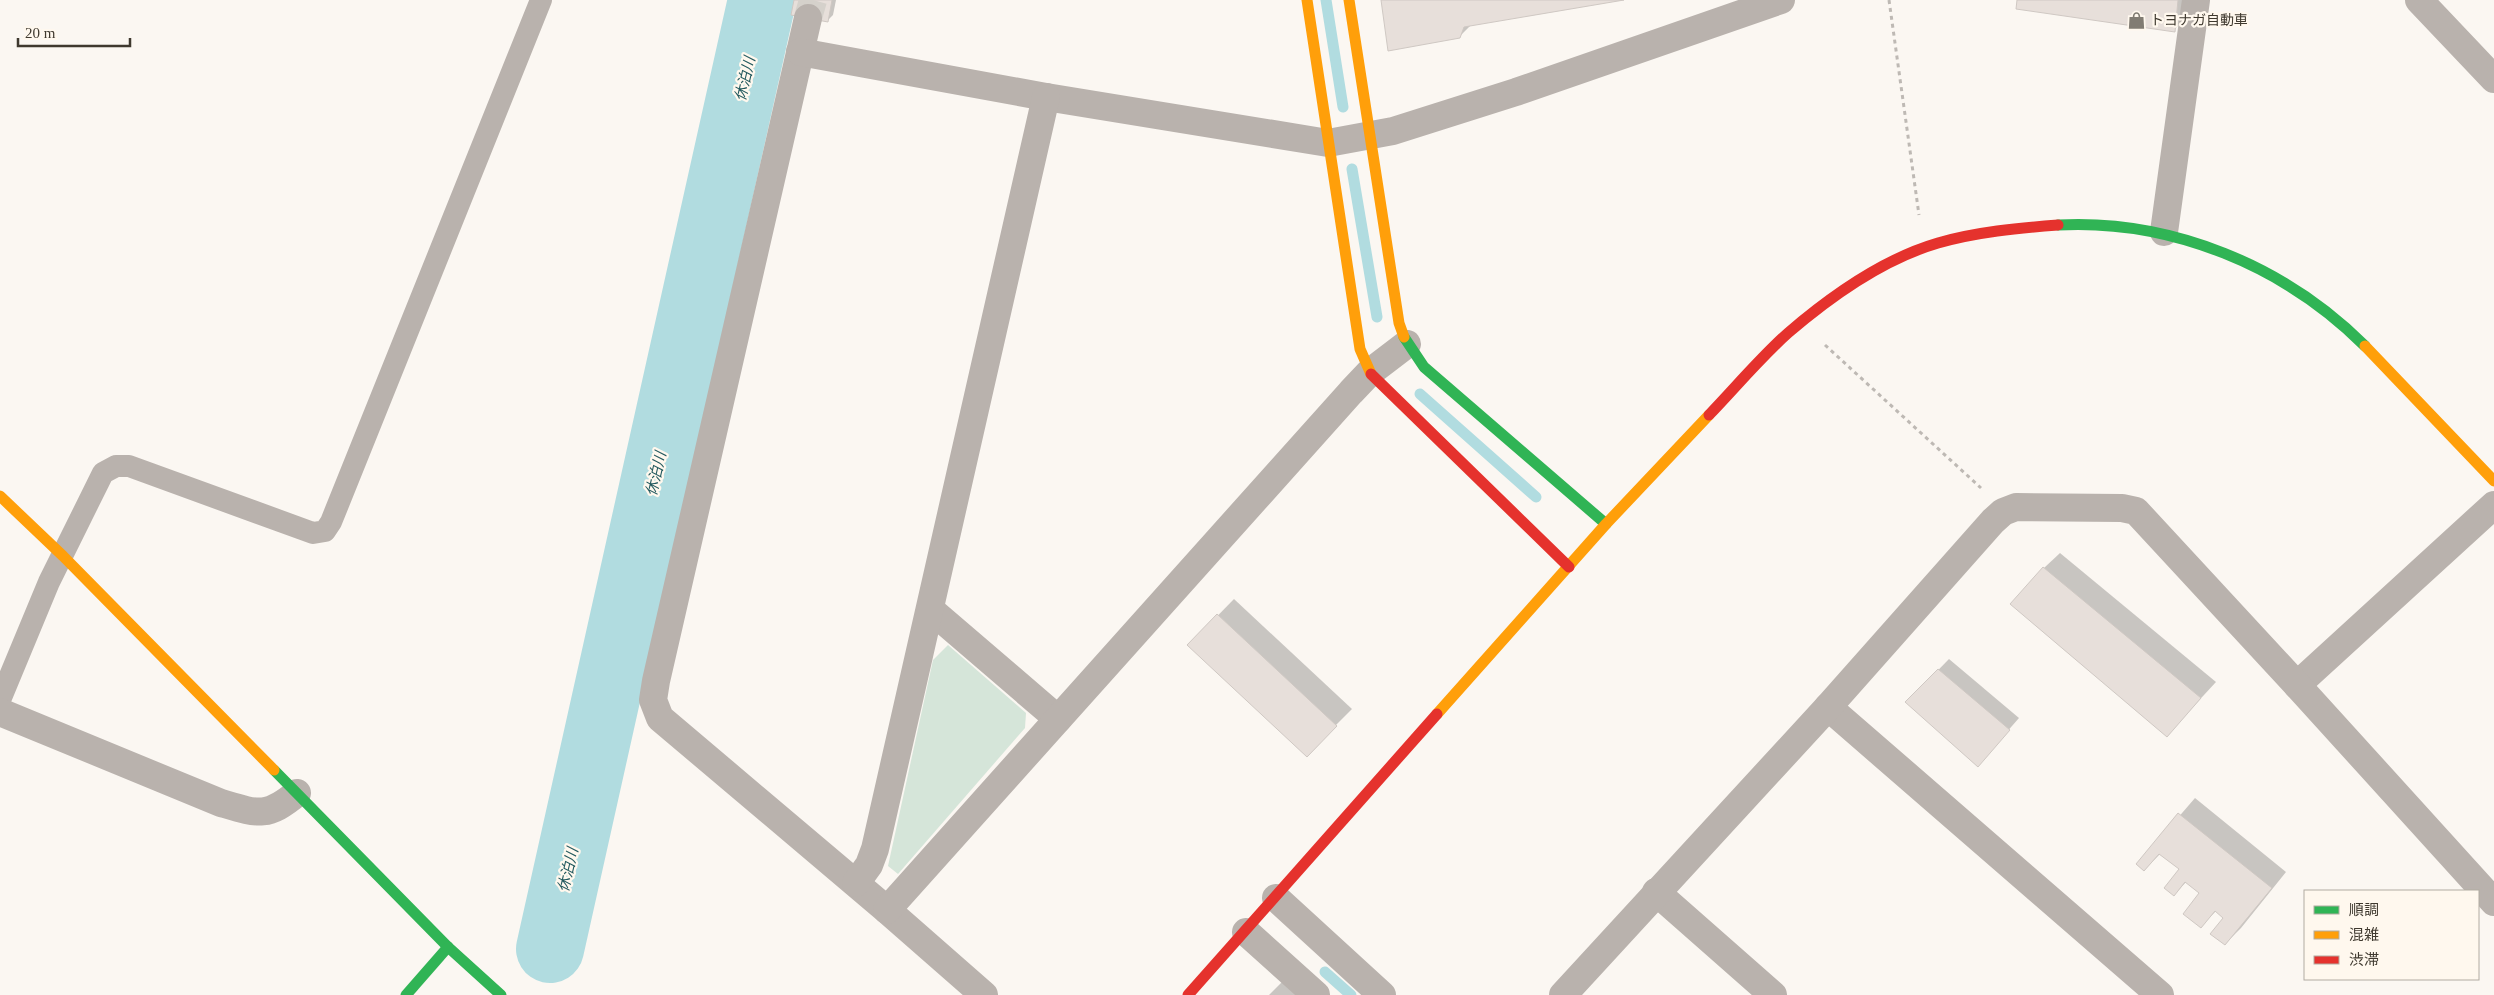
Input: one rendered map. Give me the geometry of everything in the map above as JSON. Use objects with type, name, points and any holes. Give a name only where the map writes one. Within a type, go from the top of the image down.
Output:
[{"type":"street","points":[[1307,0],[1360,348],[1369,373],[1569,567]]},
{"type":"street","points":[[1349,0],[1399,323],[1407,344],[1424,367],[1606,524]]},
{"type":"street","points":[[800,52],[1046,97],[1328,143],[1393,131],[1516,92],[1781,0]]},
{"type":"street","points":[[2164,232],[2196,0]]},
{"type":"street","points":[[2419,0],[2494,79]]},
{"type":"street","points":[[808,18],[656,681],[654,700],[660,718],[856,883],[984,995]]},
{"type":"street","points":[[856,883],[869,865],[875,849],[931,610],[1046,97]]},
{"type":"street","points":[[1188,995],[1246,932],[1606,524],[1787,334],[1808,316],[1870,274],[1928,246],[1998,229],[2066,223],[2126,227],[2164,232],[2264,269],[2316,302],[2349,330],[2494,481]]},
{"type":"street","points":[[887,910],[1369,373],[1407,344]]},
{"type":"street","points":[[0,496],[63,556],[448,947],[501,995]]},
{"type":"street","points":[[2297,685],[2494,505]]},
{"type":"street","points":[[1563,995],[1828,707],[2003,512],[2016,507],[2122,508],[2136,511],[2494,902]]},
{"type":"street","points":[[931,610],[1058,719]]},
{"type":"street","points":[[1828,707],[2160,995]]},
{"type":"street","points":[[0,712],[212,800],[247,811],[269,812],[281,806],[297,793]]},
{"type":"street","points":[[1656,892],[1773,995]]},
{"type":"street","points":[[1276,898],[1382,995]]},
{"type":"street","points":[[1246,932],[1316,995]]},
{"type":"street","points":[[406,995],[448,947]]},
{"type":"lane","points":[[0,700],[49,582],[63,556],[80,516],[104,473],[116,466],[129,466],[313,532],[325,531],[335,513],[541,0]]},
{"type":"path","points":[[1889,0],[1920,217]]},
{"type":"path","points":[[1823,342],[1993,500],[2003,512]]},
{"type":"green space","points":[[948,645],[1026,713],[1025,728],[898,874],[888,866],[933,660]]},
{"type":"building","points":[[794,0],[832,0],[828,22],[791,15]]},
{"type":"building","points":[[1381,0],[1624,0],[1464,27],[1460,38],[1388,51]]},
{"type":"building","name":"トヨナガ自動車","points":[[2017,0],[2178,0],[2175,32],[2016,9]]},
{"type":"building","points":[[2043,567],[2201,698],[2167,737],[2010,604]]},
{"type":"building","points":[[1217,614],[1337,726],[1307,757],[1187,645]]},
{"type":"building","points":[[1938,669],[2010,730],[1978,767],[1905,702]]},
{"type":"building","points":[[2178,813],[2272,888],[2225,945],[2210,934],[2223,918],[2215,911],[2201,928],[2183,914],[2199,893],[2185,882],[2174,896],[2164,888],[2179,869],[2159,854],[2144,871],[2136,864]]},
{"type":"waterway","name":"休泊川","points":[[550,949],[762,0]]},
{"type":"waterway","points":[[1326,0],[1343,107]]},
{"type":"waterway","points":[[1352,169],[1377,317]]},
{"type":"waterway","points":[[1420,394],[1536,497]]},
{"type":"waterway","points":[[1325,972],[1351,995]]},
{"type":"tunnel","points":[[808,18],[813,0]]},
{"type":"traffic: fast","points":[[2058,225],[2101,225],[2143,230],[2184,240],[2224,253],[2263,271],[2299,292],[2334,318],[2365,346]]},
{"type":"traffic: fast","points":[[1404,337],[1424,367],[1606,524]]},
{"type":"traffic: fast","points":[[274,770],[448,947],[501,995]]},
{"type":"traffic: fast","points":[[406,995],[448,947]]},
{"type":"traffic: slow","points":[[1307,0],[1360,349],[1371,374]]},
{"type":"traffic: slow","points":[[1349,0],[1399,323],[1404,337]]},
{"type":"traffic: slow","points":[[2365,346],[2494,481]]},
{"type":"traffic: slow","points":[[1437,714],[1606,524],[1709,415]]},
{"type":"traffic: slow","points":[[0,496],[63,556],[274,770]]},
{"type":"traffic: jam","points":[[1709,415],[1788,333],[1840,292],[1878,269],[1918,250],[1952,239],[1997,231],[2058,225]]},
{"type":"traffic: jam","points":[[1371,374],[1569,567]]},
{"type":"traffic: jam","points":[[1188,995],[1437,714]]},
{"type":"place","name":"トヨナガ自動車","points":[[2136,20]]}]
